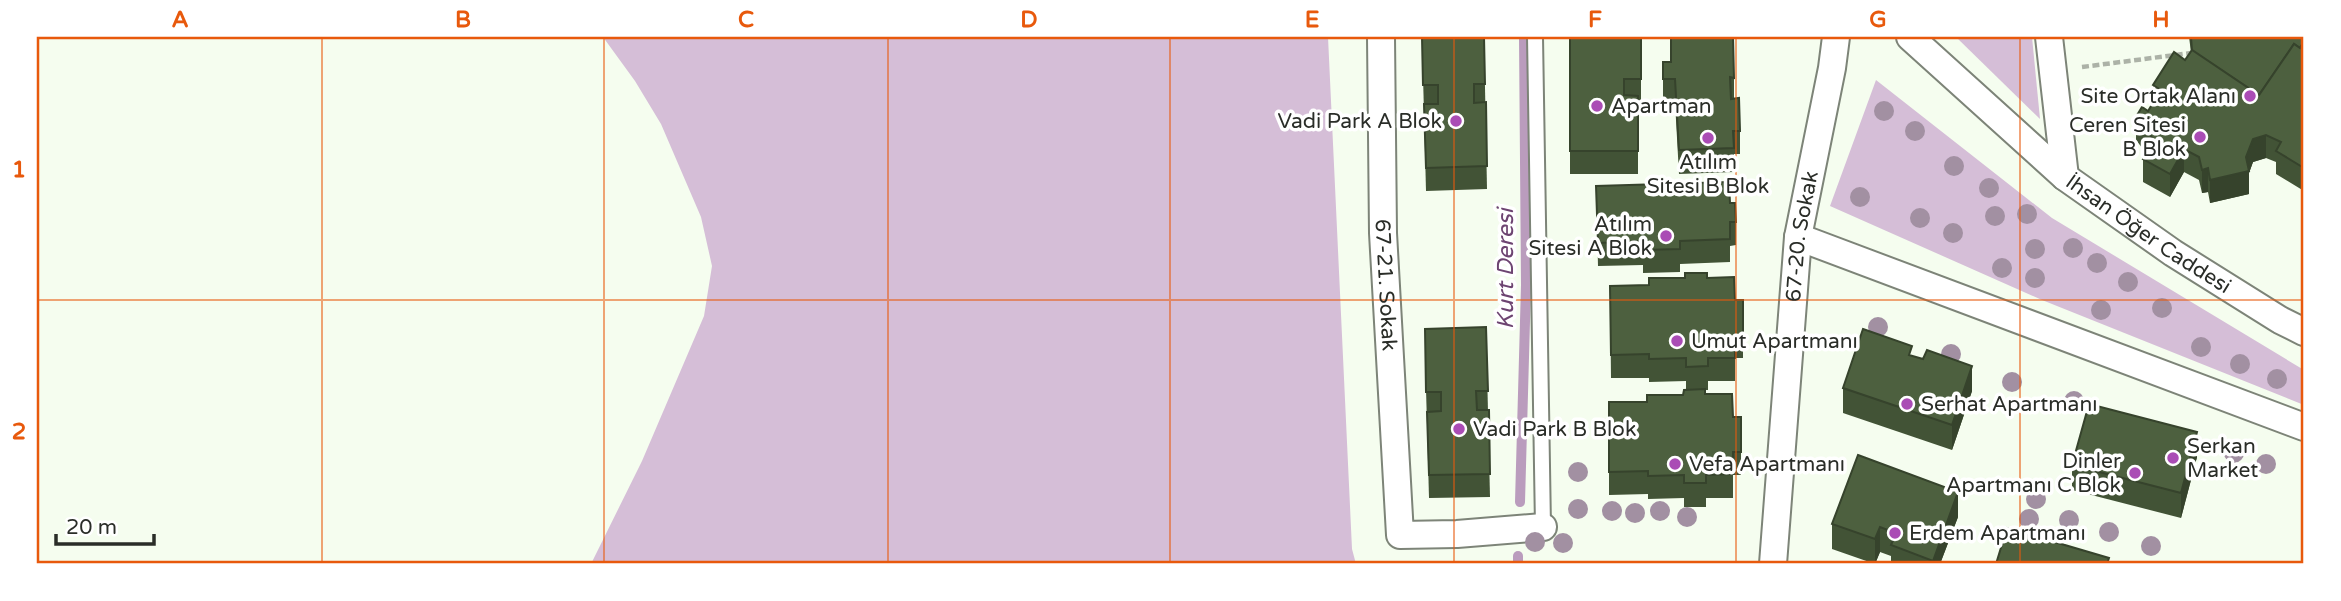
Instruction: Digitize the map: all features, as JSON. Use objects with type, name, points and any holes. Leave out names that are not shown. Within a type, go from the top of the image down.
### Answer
[{"type":"street","name":"67-21. Sokak","points":[[1381,37],[1383,233],[1400,535],[1457,534],[1543,527]]},
{"type":"street","name":"67-20. Sokak","points":[[1773,564],[1798,237],[1836,37]]},
{"type":"street","name":"İhsan Öğer Caddesi","points":[[1910,37],[2065,177],[2173,253],[2280,320],[2304,332]]},
{"type":"street","points":[[2049,37],[2065,177]]},
{"type":"street","points":[[1798,237],[2304,427]]},
{"type":"lane","points":[[1535,37],[1543,527]]},
{"type":"path","points":[[2053,71],[2191,53]]},
{"type":"shaded area","points":[[603,37],[1328,37],[1352,549],[1356,564],[591,564],[642,461],[704,316],[712,266],[701,217],[661,124],[635,81]]},
{"type":"shaded area","points":[[1956,37],[2032,37],[2040,119]]},
{"type":"shaded area","points":[[1876,80],[2052,218],[2304,370],[2304,405],[2042,300],[1830,206]]},
{"type":"building","name":"Vadi Park A Blok","points":[[1422,37],[1484,37],[1485,84],[1474,84],[1474,103],[1486,102],[1487,166],[1426,168],[1424,104],[1438,104],[1438,85],[1423,85]]},
{"type":"building","name":"Apartman","points":[[1570,37],[1641,37],[1641,79],[1624,79],[1624,95],[1638,96],[1638,151],[1570,151]]},
{"type":"building","points":[[1671,37],[1733,37],[1734,78],[1730,77],[1731,99],[1739,98],[1740,131],[1733,131],[1734,148],[1679,150],[1675,79],[1663,79],[1663,62],[1671,62]]},
{"type":"building","points":[[2191,37],[2304,37],[2304,41],[2300,48],[2294,44],[2259,95],[2192,51]]},
{"type":"building","points":[[2304,41],[2304,168],[2276,151],[2281,142],[2266,135],[2253,139],[2246,157],[2249,171],[2210,180],[2208,168],[2202,170],[2199,157],[2184,149],[2170,174],[2143,159],[2154,140],[2136,117],[2142,107],[2148,111],[2161,90],[2153,85],[2174,52],[2185,60],[2192,50],[2259,95],[2294,44],[2300,48]]},
{"type":"building","points":[[1729,182],[1730,203],[1735,203],[1736,222],[1730,222],[1730,239],[1680,241],[1680,249],[1643,250],[1643,241],[1598,243],[1596,186]]},
{"type":"building","name":"Umut Apartmanı","points":[[1685,273],[1707,273],[1707,278],[1734,277],[1735,300],[1743,300],[1743,335],[1735,335],[1735,358],[1708,358],[1708,366],[1686,367],[1686,358],[1649,359],[1649,354],[1611,355],[1610,286],[1649,285],[1649,278],[1685,278]]},
{"type":"building","name":"Vadi Park B Blok","points":[[1486,327],[1488,391],[1476,391],[1477,410],[1489,410],[1490,474],[1429,475],[1427,412],[1441,411],[1441,392],[1426,392],[1425,329]]},
{"type":"building","points":[[1863,329],[1912,346],[1909,355],[1923,359],[1927,350],[1972,366],[1952,425],[1843,388]]},
{"type":"building","name":"Vefa Apartmanı","points":[[1705,389],[1705,394],[1732,394],[1733,417],[1741,417],[1741,452],[1733,452],[1733,474],[1706,475],[1706,483],[1684,483],[1684,475],[1648,476],[1648,471],[1609,472],[1609,402],[1647,402],[1647,395],[1683,395],[1684,390]]},
{"type":"building","points":[[2089,404],[2197,432],[2181,493],[2072,465]]},
{"type":"building","name":"Erdem Apartmanı","points":[[1858,455],[1958,492],[1933,561],[1891,545],[1896,533],[1880,527],[1875,539],[1832,524]]},
{"type":"building","points":[[2007,528],[2109,558],[2107,564],[1996,564]]},
{"type":"waterway","name":"Kurt Deresi","points":[[1520,502],[1526,285],[1524,37]]},
{"type":"waterway","name":"Kurt Deresi","points":[[1518,556],[1518,564]]},
{"type":"place","name":"Site Ortak Alanı","points":[[2250,96]]},
{"type":"place","name":"Apartman","points":[[1597,106]]},
{"type":"place","name":"Vadi Park A Blok","points":[[1456,121]]},
{"type":"place","name":"Ceren Sitesi B Blok","points":[[2200,137]]},
{"type":"place","name":"Atılım Sitesi B Blok","points":[[1708,138]]},
{"type":"place","name":"Atılım Sitesi A Blok","points":[[1666,236]]},
{"type":"place","name":"Umut Apartmanı","points":[[1677,341]]},
{"type":"place","name":"Serhat Apartmanı","points":[[1907,404]]},
{"type":"place","name":"Vadi Park B Blok","points":[[1459,429]]},
{"type":"place","name":"Serkan Market","points":[[2173,458]]},
{"type":"place","name":"Vefa Apartmanı","points":[[1675,464]]},
{"type":"place","name":"Dinler Apartmanı C Blok","points":[[2135,473]]},
{"type":"place","name":"Erdem Apartmanı","points":[[1895,533]]}]
